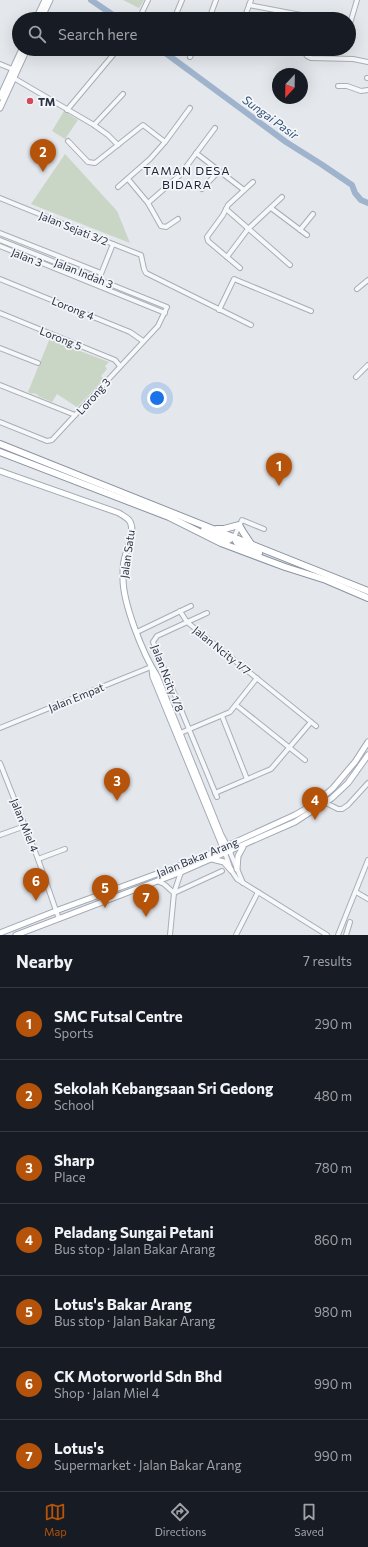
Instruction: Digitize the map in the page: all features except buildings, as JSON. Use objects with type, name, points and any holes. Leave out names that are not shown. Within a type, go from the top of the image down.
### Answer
[{"type":"highway","points":[[0,444],[368,591]]},
{"type":"highway","points":[[0,452],[225,539],[234,537]]},
{"type":"highway","points":[[169,517],[222,543],[285,567],[326,580],[368,598]]},
{"type":"highway","points":[[214,530],[239,525],[242,532],[251,544]]},
{"type":"highway","points":[[234,537],[237,543],[268,557],[285,567]]},
{"type":"main road","points":[[39,12],[45,0]]},
{"type":"main road","points":[[44,12],[50,0]]},
{"type":"main road","points":[[0,106],[12,76],[12,70],[19,56]]},
{"type":"main road","points":[[0,97],[23,56]]},
{"type":"main road","name":"Jalan Satu","points":[[0,471],[119,513],[128,520],[132,529],[124,560],[122,580],[126,599],[137,632],[151,667],[157,676],[178,733],[226,850]]},
{"type":"main road","name":"Jalan Bakar Arang","points":[[16,935],[212,859],[235,842],[295,815],[316,803],[345,775],[356,762],[368,742]]},
{"type":"main road","name":"Jalan Bakar Arang","points":[[0,933],[213,852],[243,846],[295,822],[326,802],[348,783],[368,755]]},
{"type":"main road","points":[[213,852],[220,837],[235,842]]},
{"type":"main road","points":[[212,859],[224,862],[234,870],[243,846]]},
{"type":"street","points":[[142,12],[148,0]]},
{"type":"street","points":[[177,12],[182,0]]},
{"type":"street","points":[[212,12],[216,0]]},
{"type":"street","points":[[246,12],[251,0]]},
{"type":"street","points":[[353,12],[357,0]]},
{"type":"street","points":[[249,5],[286,12]]},
{"type":"street","points":[[67,110],[112,56]]},
{"type":"street","points":[[307,56],[311,58],[353,59],[368,62]]},
{"type":"street","points":[[0,64],[12,70]]},
{"type":"street","points":[[12,76],[94,125],[108,135],[118,145]]},
{"type":"street","points":[[338,86],[347,86],[360,91],[368,90]]},
{"type":"street","points":[[94,125],[123,94]]},
{"type":"street","points":[[118,187],[155,154],[190,108]]},
{"type":"street","points":[[68,141],[88,162],[95,163],[143,125],[165,142]]},
{"type":"street","points":[[148,203],[180,175],[215,128]]},
{"type":"street","points":[[196,153],[244,190]]},
{"type":"street","points":[[202,189],[219,171]]},
{"type":"street","points":[[128,179],[148,203],[161,226],[166,227],[178,219]]},
{"type":"street","points":[[240,268],[208,241],[207,238],[228,205],[253,182]]},
{"type":"street","points":[[227,258],[248,229],[282,197]]},
{"type":"street","name":"Jalan Sejati 3/2","points":[[0,198],[113,244],[99,279]]},
{"type":"street","points":[[271,208],[307,235]]},
{"type":"street","points":[[226,210],[290,265]]},
{"type":"street","points":[[300,230],[313,214]]},
{"type":"street","points":[[0,233],[101,273]]},
{"type":"street","name":"Jalan Indah 3","points":[[0,240],[167,307]]},
{"type":"street","points":[[113,244],[142,255],[144,269],[146,272],[251,325]]},
{"type":"street","name":"Jalan 3","points":[[0,246],[165,313]]},
{"type":"street","name":"Lorong 4","points":[[0,279],[130,332],[138,336],[143,341]]},
{"type":"street","points":[[219,310],[234,279],[311,311]]},
{"type":"street","points":[[357,289],[367,282]]},
{"type":"street","name":"Lorong 3","points":[[0,422],[50,442],[158,326],[167,307]]},
{"type":"street","name":"Lorong 5","points":[[0,313],[115,360],[120,366]]},
{"type":"street","points":[[0,348],[38,363]]},
{"type":"street","points":[[356,377],[368,365]]},
{"type":"street","points":[[0,385],[75,415]]},
{"type":"street","points":[[234,537],[242,520],[264,529]]},
{"type":"street","points":[[137,632],[191,606]]},
{"type":"street","name":"Jalan Ncity 1/7","points":[[180,611],[187,622],[316,726]]},
{"type":"street","points":[[187,622],[207,612]]},
{"type":"street","name":"Jalan Ncity 1/8","points":[[187,622],[157,636],[153,642],[188,729]]},
{"type":"street","name":"Jalan Empat","points":[[0,728],[151,667]]},
{"type":"street","points":[[178,733],[230,712],[257,678]]},
{"type":"street","points":[[236,705],[305,760]]},
{"type":"street","points":[[222,716],[247,779]]},
{"type":"street","points":[[188,729],[216,795],[247,779],[271,769],[311,722]]},
{"type":"street","name":"Jalan Miel 4","points":[[0,763],[38,859],[59,919]]},
{"type":"street","points":[[326,802],[338,809],[345,808],[368,783]]},
{"type":"street","points":[[0,835],[25,826]]},
{"type":"street","points":[[38,859],[65,849]]},
{"type":"street","points":[[226,850],[237,879],[327,935]]},
{"type":"street","points":[[338,935],[368,860]]},
{"type":"street","points":[[174,893],[222,871]]},
{"type":"street","points":[[170,935],[174,893],[181,872]]},
{"type":"street","points":[[156,881],[164,884],[174,893]]},
{"type":"street","points":[[236,935],[258,892]]},
{"type":"street","points":[[356,892],[368,899]]},
{"type":"street","points":[[346,935],[350,922]]},
{"type":"green space","points":[[123,0],[144,0],[139,8]]},
{"type":"green space","points":[[64,111],[78,120],[65,139],[52,131]]},
{"type":"green space","points":[[65,154],[117,211],[130,243],[31,204]]},
{"type":"green space","points":[[50,338],[67,346],[66,348],[70,350],[72,348],[109,362],[105,366],[107,369],[101,376],[104,379],[77,407],[57,394],[52,402],[28,392]]},
{"type":"waterway","name":"Sungai Pasir","points":[[91,0],[109,12]]},
{"type":"waterway","name":"Sungai Pasir","points":[[169,56],[286,142],[352,185],[355,193],[361,200],[368,203]]},
{"type":"place","name":"TM","points":[[30,101]]},
{"type":"place","name":"Sekolah Kebangsaan Sri Gedong","points":[[43,172]]},
{"type":"place","name":"SMC Futsal Centre","points":[[279,486]]},
{"type":"place","name":"Sharp","points":[[117,801]]},
{"type":"place","name":"Peladang Sungai Petani","points":[[315,820]]},
{"type":"place","name":"CK Motorworld Sdn Bhd","points":[[36,901]]},
{"type":"place","name":"Lotus's Bakar Arang","points":[[105,908]]},
{"type":"place","name":"Lotus's","points":[[146,917]]},
{"type":"district","name":"TAMAN DESA BIDARA","points":[[187,177]]}]
